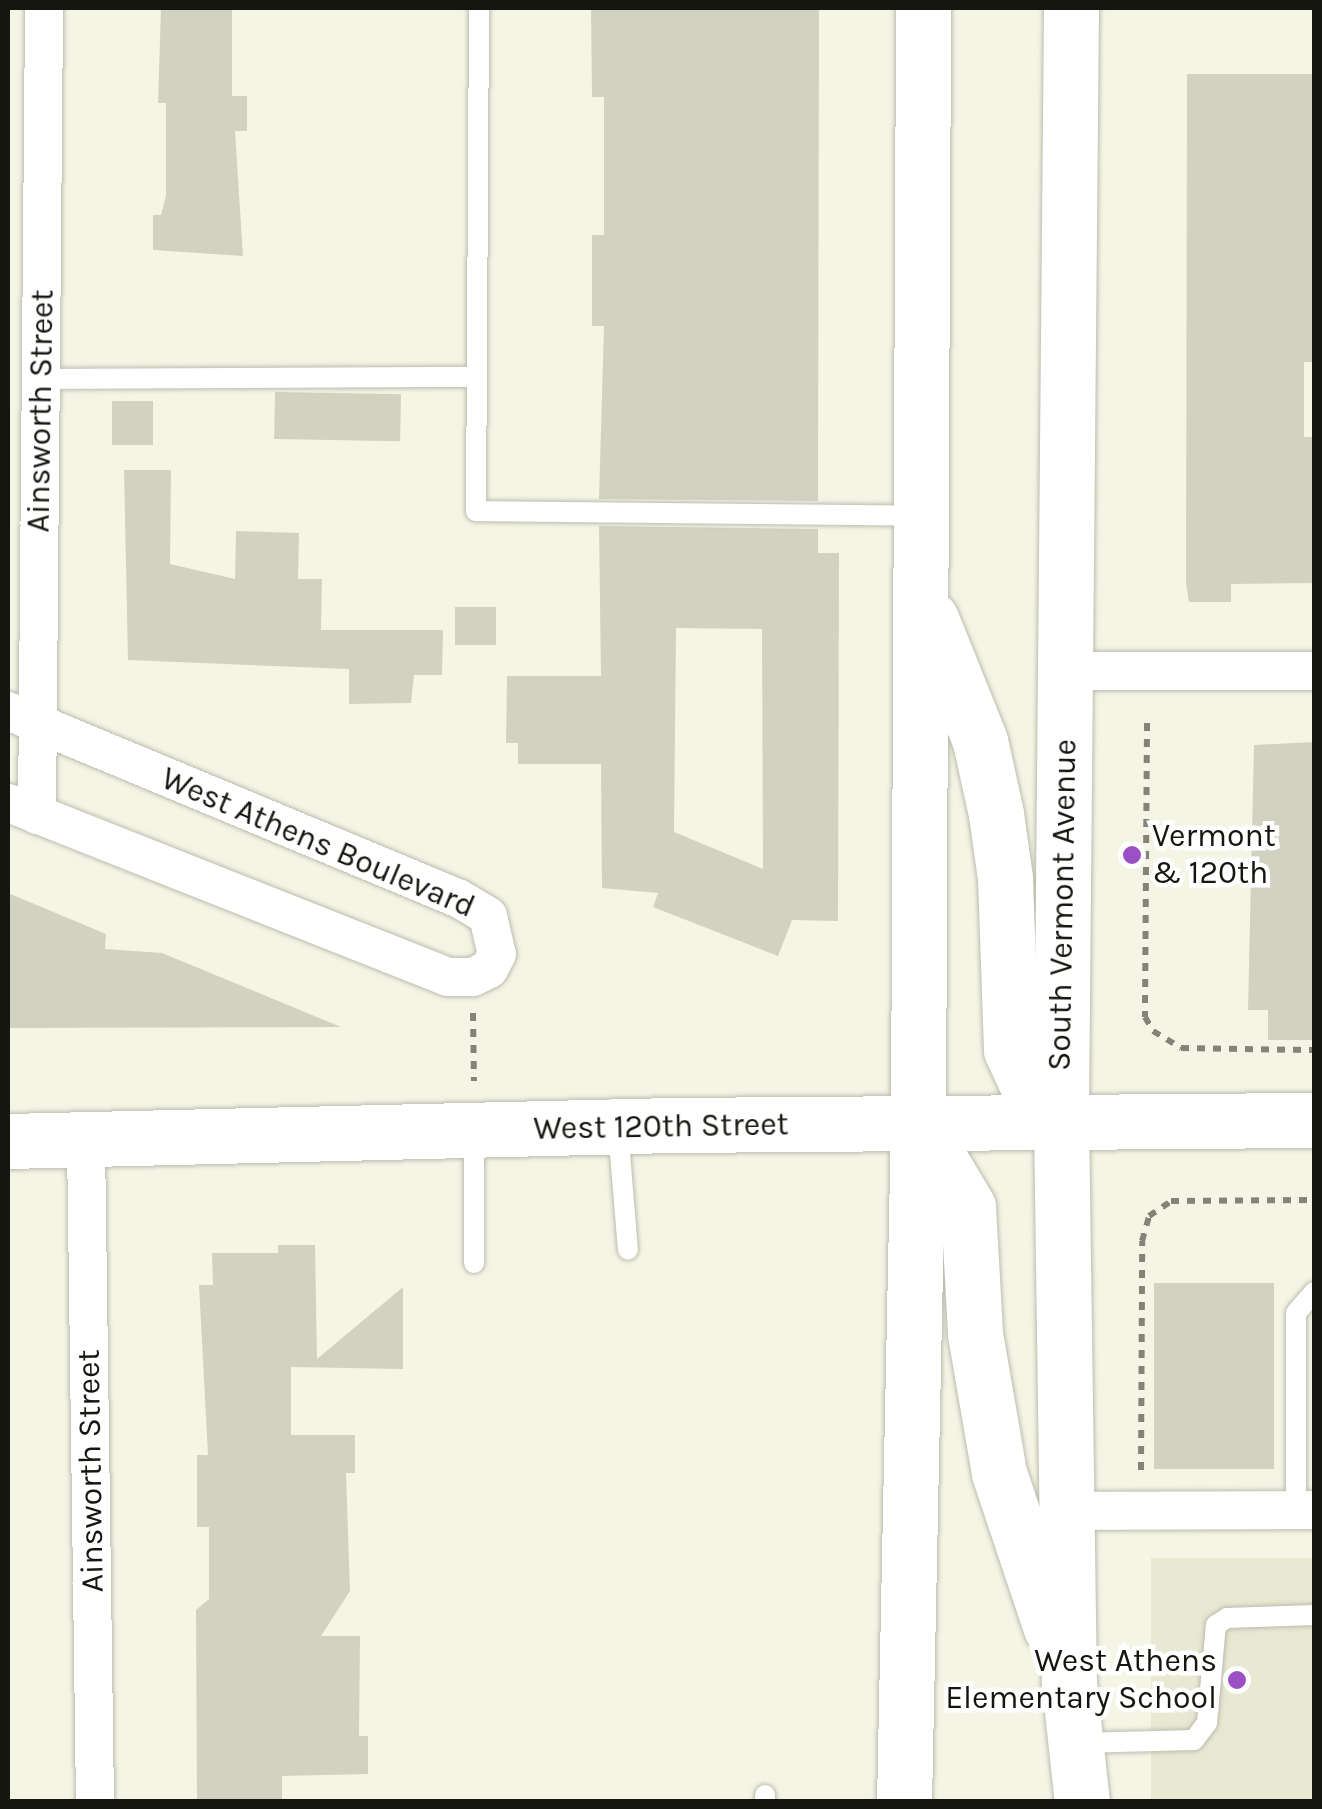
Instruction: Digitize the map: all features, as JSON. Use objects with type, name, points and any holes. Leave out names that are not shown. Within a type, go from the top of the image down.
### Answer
[{"type":"main road","points":[[904,1802],[918,1123],[921,595],[917,516],[923,8]]},
{"type":"main road","name":"South Vermont Avenue","points":[[1071,8],[1061,1120],[1069,1682],[1082,1802]]},
{"type":"main road","points":[[921,595],[980,741],[996,814],[1006,878],[1012,1050],[1036,1104],[1061,1120]]},
{"type":"main road","name":"West 120th Street","points":[[8,1141],[618,1127],[1314,1120]]},
{"type":"main road","points":[[918,1123],[968,1206],[975,1334],[999,1472],[1069,1682]]},
{"type":"street","name":"Ainsworth Street","points":[[22,809],[23,717],[41,379],[44,8]]},
{"type":"street","points":[[1064,671],[1314,671]]},
{"type":"street","name":"West Athens Boulevard","points":[[23,717],[458,898],[488,916],[498,936],[488,969],[473,977]]},
{"type":"street","points":[[22,809],[420,967],[473,977]]},
{"type":"street","name":"Ainsworth Street","points":[[86,1141],[95,1802]]},
{"type":"street","points":[[1065,1511],[1306,1510]]},
{"type":"lane","points":[[479,8],[476,511],[917,516]]},
{"type":"lane","points":[[41,379],[476,376]]},
{"type":"lane","points":[[618,1127],[628,1250]]},
{"type":"lane","points":[[474,1133],[474,1262]]},
{"type":"lane","points":[[1306,1510],[1296,1314],[1314,1292]]},
{"type":"lane","points":[[1076,1743],[1194,1740],[1207,1724],[1216,1624],[1226,1618],[1314,1616]]},
{"type":"path","points":[[1147,724],[1145,1017],[1153,1031],[1180,1048],[1314,1050]]},
{"type":"path","points":[[473,977],[474,1133]]},
{"type":"path","points":[[1141,1470],[1142,1241],[1150,1216],[1171,1201],[1314,1200]]},
{"type":"shaded area","name":"West Athens Elementary School","points":[[1151,1558],[1314,1558],[1314,1802],[1151,1802]]},
{"type":"building","points":[[161,8],[232,8],[232,96],[247,96],[247,131],[235,131],[243,256],[153,250],[153,215],[161,215],[166,196],[166,103],[158,103]]},
{"type":"building","points":[[591,8],[819,8],[818,501],[599,499],[604,326],[592,326],[592,235],[604,235],[604,97],[592,97]]},
{"type":"building","points":[[1187,74],[1314,74],[1314,362],[1304,362],[1304,437],[1314,437],[1314,583],[1231,584],[1231,602],[1189,602],[1186,583]]},
{"type":"building","points":[[275,392],[401,394],[400,441],[274,439]]},
{"type":"building","points":[[112,401],[153,401],[153,445],[112,445]]},
{"type":"building","points":[[124,470],[171,470],[170,564],[235,579],[236,531],[299,533],[298,579],[322,579],[321,630],[443,630],[442,675],[414,675],[411,703],[349,704],[349,669],[128,660]]},
{"type":"building","points":[[599,526],[818,529],[818,553],[839,553],[838,921],[792,920],[778,956],[653,907],[658,893],[602,888],[601,764],[518,764],[518,743],[506,743],[507,676],[601,676]],"holes":[[[676,628],[762,629],[763,869],[674,832]]]},
{"type":"building","points":[[455,607],[496,607],[496,645],[455,645]]},
{"type":"building","points":[[1314,742],[1314,1040],[1268,1040],[1268,1010],[1248,1010],[1254,745]]},
{"type":"building","points":[[8,893],[106,934],[105,949],[162,953],[341,1027],[8,1028]]},
{"type":"building","points":[[278,1245],[315,1245],[317,1359],[403,1287],[403,1369],[291,1367],[291,1435],[355,1435],[355,1473],[346,1473],[350,1591],[321,1636],[360,1636],[359,1736],[368,1736],[368,1774],[282,1776],[282,1802],[197,1802],[196,1610],[209,1599],[209,1527],[197,1527],[197,1455],[208,1455],[199,1285],[213,1285],[212,1253],[278,1253]]},
{"type":"building","points":[[1154,1283],[1274,1283],[1274,1469],[1154,1469]]},
{"type":"place","name":"Vermont & 120th","points":[[1132,855]]},
{"type":"place","name":"West Athens Elementary School","points":[[1237,1680]]}]
